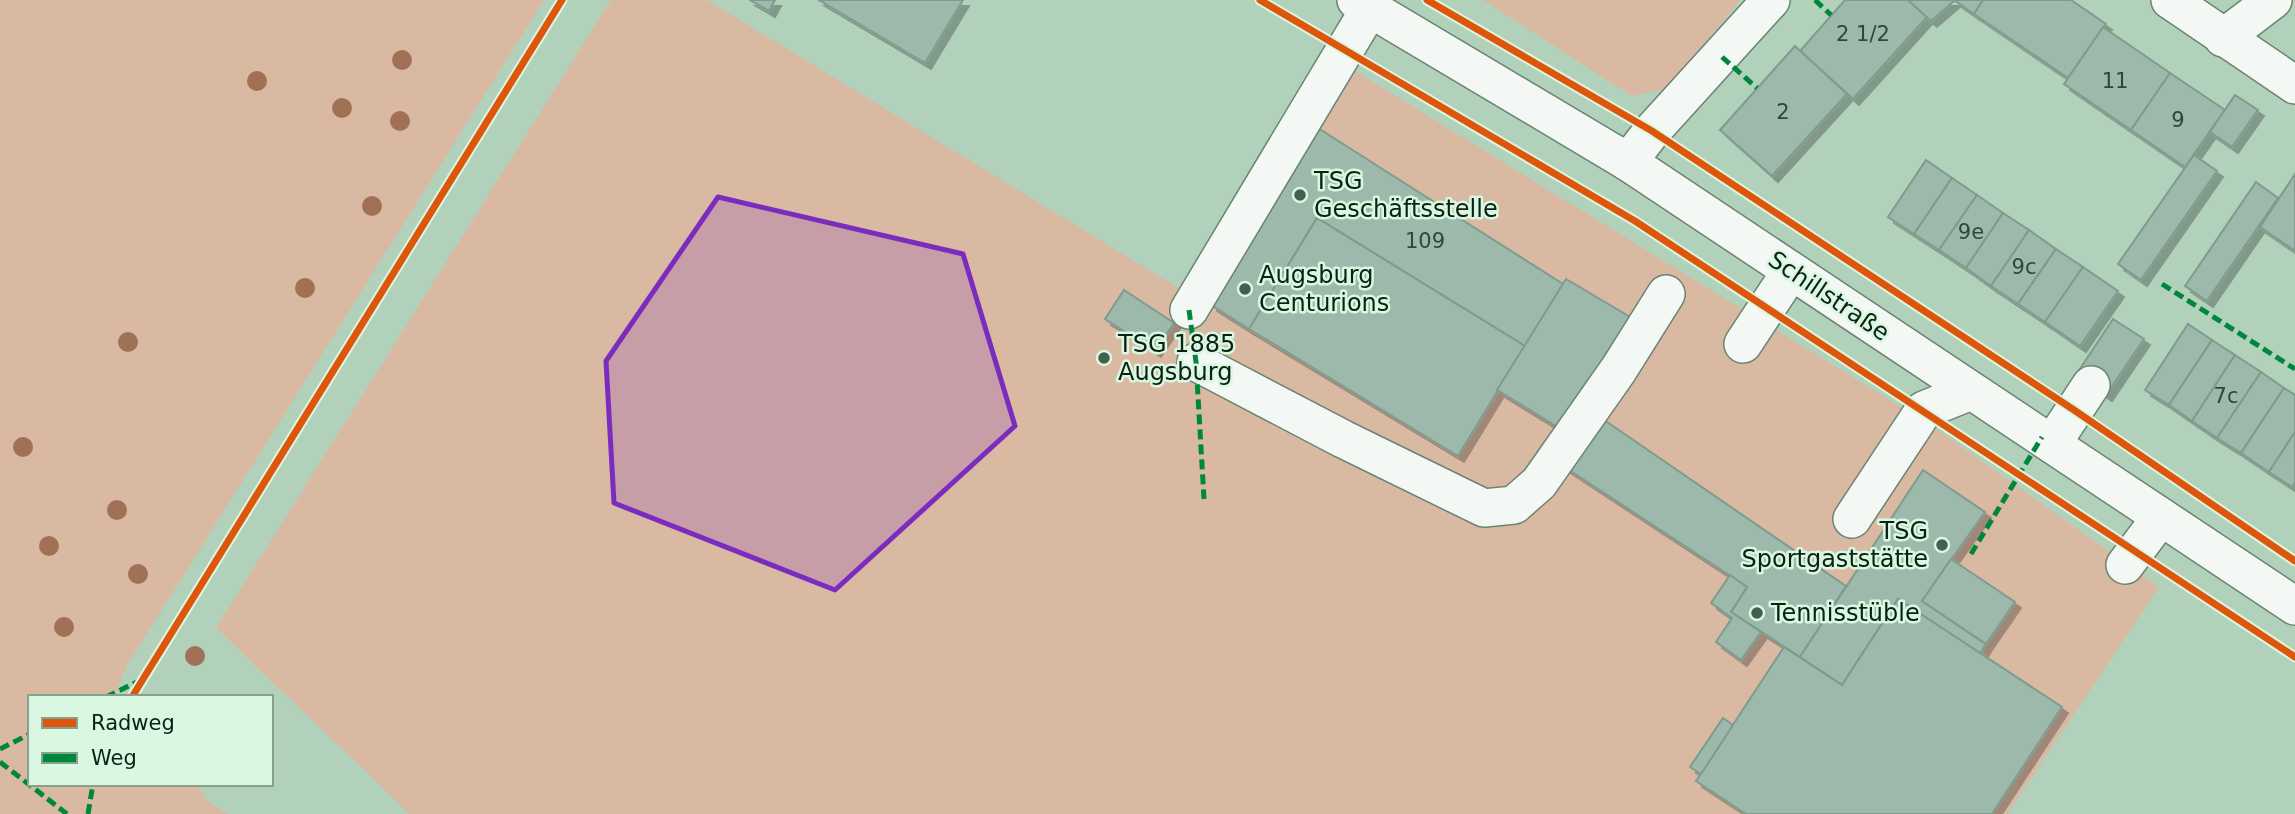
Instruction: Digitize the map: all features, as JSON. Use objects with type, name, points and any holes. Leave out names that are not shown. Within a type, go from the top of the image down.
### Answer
[{"type":"street","points":[[1628,162],[1652,131],[1772,0]]},
{"type":"street","points":[[2171,0],[2295,85]]},
{"type":"street","points":[[2223,38],[2273,0]]},
{"type":"street","points":[[1189,310],[1331,92],[1363,4]]},
{"type":"street","name":"Schillstraße","points":[[1363,4],[1628,162],[2295,606]]},
{"type":"street","points":[[1743,344],[1791,271]]},
{"type":"street","points":[[1196,362],[1343,439],[1484,508],[1514,505],[1539,483],[1619,369],[1666,294]]},
{"type":"street","points":[[2052,444],[2091,385]]},
{"type":"street","points":[[1852,519],[1924,410],[1971,391]]},
{"type":"street","points":[[2125,565],[2161,517]]},
{"type":"highlighted area","points":[[718,197],[963,254],[1015,426],[835,590],[614,503],[606,361]]},
{"type":"shaded area","points":[[0,0],[544,0],[126,667],[116,695],[28,695],[28,786],[199,786],[206,800],[228,814],[0,814]]},
{"type":"shaded area","name":"TSG 1885 Augsburg","points":[[611,0],[707,0],[1180,289],[1324,52],[1932,426],[2159,587],[2007,814],[410,814],[216,628]]},
{"type":"shaded area","points":[[1483,0],[1740,0],[1668,88],[1632,96]]},
{"type":"building","points":[[750,0],[775,0],[769,11]]},
{"type":"building","points":[[819,0],[963,0],[925,63]]},
{"type":"building","points":[[1845,0],[1908,0],[1927,17],[1853,99],[1800,51]]},
{"type":"building","points":[[1908,0],[1954,0],[1954,1],[1931,21]]},
{"type":"building","points":[[1954,0],[1983,0],[1974,14]]},
{"type":"building","points":[[1983,0],[2071,0],[2106,24],[2068,78],[1974,14]]},
{"type":"building","points":[[2103,27],[2170,73],[2131,130],[2064,84]]},
{"type":"building","points":[[1795,46],[1847,94],[1772,176],[1720,130]]},
{"type":"building","points":[[2170,73],[2225,110],[2185,167],[2131,130]]},
{"type":"building","points":[[2235,95],[2258,110],[2232,147],[2210,132]]},
{"type":"building","points":[[1318,128],[1563,284],[1525,346],[1317,218],[1249,329],[1211,305]]},
{"type":"building","points":[[2194,155],[2217,171],[2141,280],[2118,264]]},
{"type":"building","points":[[1926,160],[1952,178],[1914,234],[1888,217]]},
{"type":"building","points":[[2295,174],[2295,251],[2260,227]]},
{"type":"building","points":[[1952,178],[1977,195],[1939,250],[1914,234]]},
{"type":"building","points":[[2256,182],[2278,198],[2207,301],[2185,286]]},
{"type":"building","points":[[1977,195],[2003,213],[1966,268],[1939,250]]},
{"type":"building","points":[[2003,213],[2029,230],[1991,286],[1966,268]]},
{"type":"building","points":[[1317,218],[1525,346],[1458,456],[1249,329]]},
{"type":"building","points":[[2029,230],[2056,249],[2018,304],[1991,286]]},
{"type":"building","points":[[2056,249],[2083,267],[2045,322],[2018,304]]},
{"type":"building","points":[[2083,267],[2118,291],[2080,346],[2045,322]]},
{"type":"building","points":[[1566,279],[1632,318],[1564,431],[1497,390]]},
{"type":"building","points":[[1124,290],[1174,323],[1155,351],[1105,319]]},
{"type":"building","points":[[2113,319],[2144,339],[2106,395],[2076,375]]},
{"type":"building","points":[[2188,324],[2212,340],[2169,405],[2145,390]]},
{"type":"building","points":[[2212,340],[2235,355],[2192,421],[2169,405]]},
{"type":"building","points":[[2235,355],[2261,372],[2217,438],[2192,421]]},
{"type":"building","points":[[2261,372],[2284,388],[2241,453],[2217,438]]},
{"type":"building","points":[[2284,388],[2295,395],[2295,432],[2269,472],[2241,453]]},
{"type":"building","points":[[1594,413],[1846,586],[1800,657],[1731,612],[1747,587],[1560,464]]},
{"type":"building","points":[[2295,432],[2295,483],[2292,487],[2269,472]]},
{"type":"building","points":[[1923,470],[1985,512],[1922,601],[1986,644],[1980,654],[1898,599],[1842,685],[1800,657]]},
{"type":"building","points":[[1951,559],[2015,602],[1986,644],[1922,601]]},
{"type":"building","points":[[1730,575],[1747,587],[1731,612],[1761,632],[1741,660],[1716,642],[1732,618],[1711,603]]},
{"type":"building","points":[[1898,599],[2062,707],[1992,814],[1746,814],[1696,781],[1784,647],[1842,685]]},
{"type":"building","points":[[1723,718],[1733,725],[1701,774],[1690,767]]},
{"type":"marked path","points":[[1815,0],[1831,15]]},
{"type":"marked path","points":[[1722,57],[1757,88]]},
{"type":"marked path","points":[[2162,284],[2295,369]]},
{"type":"marked path","points":[[1189,310],[1196,362],[1204,499]]},
{"type":"marked path","points":[[1971,554],[2042,437]]},
{"type":"marked path","points":[[110,695],[141,680]]},
{"type":"marked path","points":[[0,749],[28,735]]},
{"type":"marked path","points":[[0,762],[28,784]]},
{"type":"marked path","points":[[31,786],[67,814]]},
{"type":"marked path","points":[[88,814],[93,786]]},
{"type":"cycle path","points":[[133,695],[562,0]]},
{"type":"cycle path","points":[[1260,0],[1635,221],[2295,657]]},
{"type":"cycle path","points":[[1427,0],[1652,131],[2074,410],[2295,561]]},
{"type":"place","name":"TSG Geschäftsstelle","points":[[1300,195]]},
{"type":"place","name":"Augsburg Centurions","points":[[1245,289]]},
{"type":"place","name":"TSG 1885 Augsburg","points":[[1104,358]]},
{"type":"place","name":"TSG Sportgaststätte","points":[[1942,545]]},
{"type":"place","name":"Tennisstüble","points":[[1757,613]]}]
